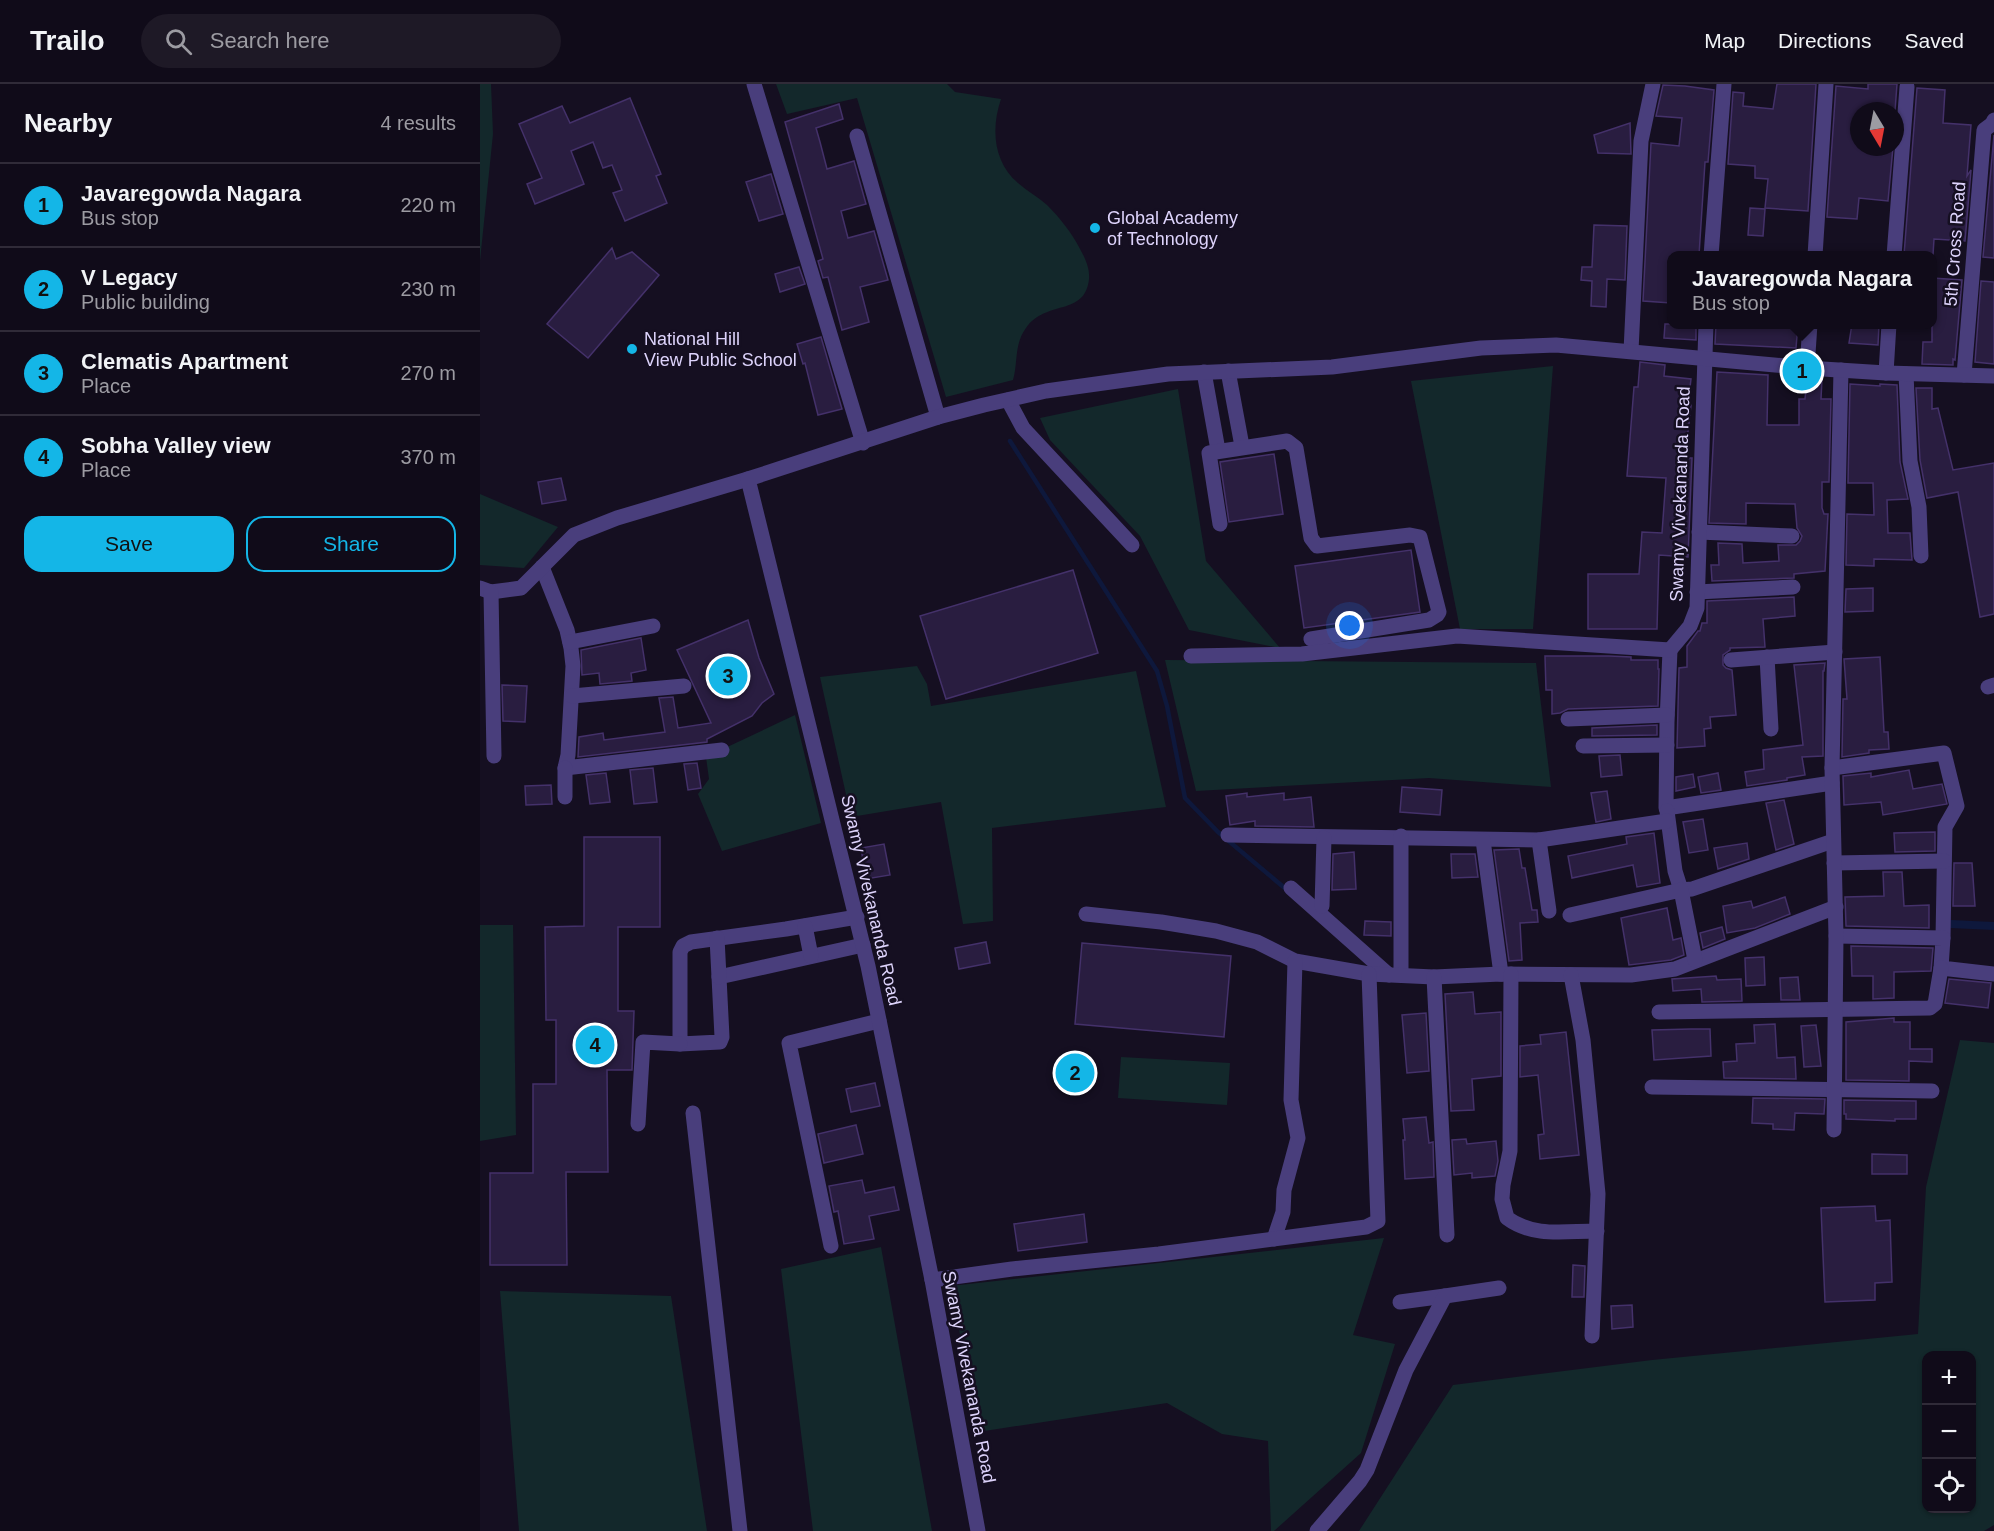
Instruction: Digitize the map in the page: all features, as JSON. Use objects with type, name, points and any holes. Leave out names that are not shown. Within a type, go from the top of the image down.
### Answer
[{"type":"street","points":[[754,84],[863,443]]},
{"type":"street","points":[[1631,351],[1641,141],[1653,84]]},
{"type":"street","points":[[1711,251],[1724,84]]},
{"type":"street","points":[[1815,251],[1826,84]]},
{"type":"street","points":[[1894,251],[1907,87]]},
{"type":"street","name":"5th Cross Road","points":[[1964,375],[1984,130],[1994,120]]},
{"type":"street","points":[[857,136],[938,417]]},
{"type":"street","name":"Swamy Vivekananda Road","points":[[1670,650],[1690,626],[1697,608],[1706,329]]},
{"type":"street","points":[[1807,368],[1810,329]]},
{"type":"street","points":[[1886,373],[1889,329]]},
{"type":"street","points":[[494,756],[486,590],[521,588],[574,535],[617,518],[863,443],[938,417],[1008,399],[1046,391],[1168,374],[1332,367],[1481,348],[1556,345],[1807,368],[1994,376]]},
{"type":"street","points":[[1834,1130],[1836,907],[1832,776],[1840,370]]},
{"type":"street","points":[[1228,371],[1242,446]]},
{"type":"street","points":[[1204,372],[1218,450]]},
{"type":"street","points":[[1906,374],[1910,461],[1919,507],[1921,556]]},
{"type":"street","points":[[1008,399],[1023,428],[1132,545]]},
{"type":"street","points":[[1220,524],[1209,453],[1242,446],[1287,441],[1296,448],[1311,538],[1317,546],[1410,535],[1420,537],[1437,615],[1429,620],[1311,639]]},
{"type":"street","name":"Swamy Vivekananda Road","points":[[748,479],[857,917],[932,1280],[978,1531]]},
{"type":"street","points":[[1699,532],[1792,536]]},
{"type":"street","points":[[542,567],[570,642],[573,666],[565,797]]},
{"type":"street","points":[[1697,592],[1793,587]]},
{"type":"street","points":[[570,642],[654,626]]},
{"type":"street","points":[[1191,656],[1302,654],[1457,636],[1670,650],[1667,715],[1667,815],[1675,871],[1695,960]]},
{"type":"street","points":[[1731,660],[1835,652]]},
{"type":"street","points":[[1767,657],[1771,729]]},
{"type":"street","points":[[572,696],[684,686]]},
{"type":"street","points":[[1568,719],[1667,715]]},
{"type":"street","points":[[1583,746],[1667,745]]},
{"type":"street","points":[[565,768],[722,750]]},
{"type":"street","points":[[1228,835],[1539,840],[1667,815],[1832,776],[1944,753],[1957,806],[1945,827],[1941,968],[1935,1004],[1930,1008],[1835,1011],[1659,1012]]},
{"type":"street","points":[[1395,975],[1401,836]]},
{"type":"street","points":[[1322,906],[1324,838]]},
{"type":"street","points":[[1483,840],[1506,974],[1510,1151],[1502,1199],[1507,1218],[1517,1226],[1530,1231],[1597,1231]]},
{"type":"street","points":[[1539,840],[1550,911]]},
{"type":"street","points":[[1570,915],[1692,889],[1833,841]]},
{"type":"street","points":[[1834,863],[1944,861]]},
{"type":"street","points":[[1291,888],[1395,975]]},
{"type":"street","points":[[1086,914],[1216,931],[1257,942],[1295,961],[1369,974],[1434,977],[1506,974],[1632,975],[1675,969],[1836,907]]},
{"type":"street","points":[[680,1044],[680,952],[683,946],[692,942],[857,917]]},
{"type":"street","points":[[805,926],[811,956]]},
{"type":"street","points":[[1836,936],[1942,938]]},
{"type":"street","points":[[638,1124],[643,1042],[680,1044],[720,1042],[722,1037],[717,938]]},
{"type":"street","points":[[719,977],[863,945]]},
{"type":"street","points":[[1274,1239],[1298,1138],[1291,1100],[1295,961]]},
{"type":"street","points":[[1941,968],[1994,974]]},
{"type":"street","points":[[932,1280],[1366,1227],[1378,1221],[1369,974]]},
{"type":"street","points":[[1571,975],[1582,1040],[1598,1194],[1592,1336]]},
{"type":"street","points":[[1434,977],[1447,1235]]},
{"type":"street","points":[[831,1246],[789,1043],[879,1021]]},
{"type":"street","points":[[1652,1087],[1932,1090]]},
{"type":"street","points":[[693,1113],[740,1531]]},
{"type":"street","points":[[1400,1302],[1498,1288]]},
{"type":"street","points":[[1317,1531],[1367,1470],[1406,1370],[1445,1296]]},
{"type":"green space","points":[[480,84],[491,84],[493,134],[480,261]]},
{"type":"green space","points":[[776,84],[947,84],[955,92],[1001,99],[995,133],[1003,165],[1018,183],[1057,215],[1084,256],[1089,275],[1086,291],[1080,299],[1073,304],[1044,313],[1026,328],[1018,347],[1013,380],[946,397],[857,98],[787,114]]},
{"type":"green space","points":[[1553,366],[1533,629],[1460,629],[1411,381]]},
{"type":"green space","points":[[1178,389],[1206,561],[1280,648],[1189,630],[1140,536],[1050,440],[1040,418]]},
{"type":"green space","points":[[480,494],[558,527],[524,568],[480,565]]},
{"type":"green space","points":[[1165,660],[1536,663],[1551,787],[1429,778],[1196,791]]},
{"type":"green space","points":[[917,666],[927,684],[931,706],[1136,671],[1166,807],[992,828],[993,921],[963,924],[941,802],[851,817],[820,677]]},
{"type":"green space","points":[[795,715],[821,823],[722,851],[698,794],[709,779],[706,757]]},
{"type":"green space","points":[[480,925],[513,925],[516,1135],[480,1141]]},
{"type":"green space","points":[[1960,1040],[1994,1043],[1994,1525],[1984,1531],[1359,1531],[1453,1385],[1652,1360],[1918,1334],[1926,1187]]},
{"type":"green space","points":[[1121,1057],[1230,1063],[1227,1105],[1118,1098]]},
{"type":"green space","points":[[1384,1238],[1353,1335],[1395,1344],[1361,1453],[1274,1531],[1271,1531],[1268,1441],[1222,1434],[1167,1403],[978,1432],[951,1286]]},
{"type":"green space","points":[[881,1247],[932,1531],[813,1531],[781,1269]]},
{"type":"green space","points":[[500,1291],[671,1296],[707,1531],[519,1531]]},
{"type":"water","points":[[1951,920],[1994,922],[1994,930],[1950,928]]},
{"type":"building","points":[[1777,84],[1816,84],[1808,211],[1765,208],[1768,179],[1755,178],[1755,166],[1728,164],[1733,92],[1744,93],[1743,106],[1773,109]]},
{"type":"building","points":[[1868,84],[1897,84],[1896,102],[1850,102],[1850,156],[1892,156],[1888,201],[1859,198],[1857,219],[1827,217],[1836,86],[1868,89]]},
{"type":"building","points":[[1663,85],[1714,90],[1708,162],[1705,162],[1699,251],[1667,251],[1667,303],[1643,301],[1651,143],[1679,146],[1682,118],[1656,116]]},
{"type":"building","points":[[1917,88],[1945,90],[1943,123],[1971,125],[1967,176],[1971,170],[1965,241],[1934,239],[1933,251],[1904,251]]},
{"type":"building","points":[[630,98],[661,174],[656,176],[667,203],[625,221],[613,193],[622,190],[612,165],[603,168],[593,142],[571,151],[584,184],[535,204],[527,184],[542,178],[519,124],[562,106],[570,123]]},
{"type":"building","points":[[839,104],[843,119],[816,128],[827,169],[854,161],[866,204],[841,211],[848,238],[874,231],[888,280],[860,287],[869,322],[842,330],[828,277],[823,278],[818,261],[823,259],[785,122]]},
{"type":"building","points":[[1630,123],[1631,154],[1598,153],[1594,135]]},
{"type":"building","points":[[1994,135],[1994,258],[1983,257]]},
{"type":"building","points":[[771,174],[783,214],[759,221],[746,182]]},
{"type":"building","points":[[1750,208],[1765,209],[1763,236],[1748,235]]},
{"type":"building","points":[[1594,225],[1627,226],[1625,280],[1607,279],[1606,307],[1591,306],[1592,281],[1581,280],[1582,267],[1592,267]]},
{"type":"building","points":[[612,248],[616,259],[632,252],[659,275],[588,358],[547,324]]},
{"type":"building","points":[[799,267],[805,284],[780,292],[775,274]]},
{"type":"building","points":[[1937,278],[1962,280],[1953,365],[1922,364],[1923,342],[1932,342],[1932,329],[1937,329]]},
{"type":"building","points":[[1981,281],[1994,282],[1994,364],[1975,362]]},
{"type":"building","points":[[1665,324],[1667,324],[1667,329],[1696,329],[1696,340],[1664,338]]},
{"type":"building","points":[[1716,329],[1798,329],[1796,348],[1715,344]]},
{"type":"building","points":[[1851,329],[1879,329],[1878,345],[1849,343]]},
{"type":"building","points":[[821,337],[842,409],[818,415],[805,363],[803,364],[797,344]]},
{"type":"building","points":[[1640,362],[1665,365],[1664,376],[1691,379],[1688,404],[1691,405],[1685,458],[1692,458],[1688,557],[1659,555],[1657,629],[1588,629],[1588,574],[1639,574],[1642,532],[1662,533],[1666,478],[1627,476],[1634,387],[1638,387]]},
{"type":"building","points":[[1717,372],[1768,375],[1767,425],[1799,425],[1799,399],[1805,399],[1807,378],[1822,379],[1821,399],[1831,399],[1829,482],[1822,482],[1822,508],[1824,514],[1828,514],[1825,571],[1794,574],[1794,578],[1712,581],[1711,565],[1719,565],[1718,543],[1742,544],[1743,563],[1779,561],[1778,545],[1796,545],[1802,536],[1797,528],[1795,504],[1746,503],[1746,524],[1709,523]]},
{"type":"building","points":[[1850,384],[1897,385],[1900,462],[1908,499],[1887,500],[1888,533],[1910,533],[1912,560],[1874,559],[1874,566],[1846,565],[1847,514],[1874,515],[1873,483],[1848,483]]},
{"type":"building","points":[[1916,388],[1932,388],[1932,409],[1938,408],[1953,470],[1994,463],[1994,614],[1980,617],[1958,492],[1927,498],[1920,460]]},
{"type":"building","points":[[1274,454],[1283,514],[1229,522],[1220,462]]},
{"type":"building","points":[[561,478],[566,500],[542,504],[538,482]]},
{"type":"building","points":[[1411,550],[1420,612],[1304,628],[1295,566]]},
{"type":"building","points":[[1073,570],[1098,653],[946,699],[920,616]]},
{"type":"building","points":[[1873,588],[1873,611],[1845,612],[1846,589]]},
{"type":"building","points":[[1794,597],[1795,616],[1763,619],[1765,647],[1730,648],[1723,655],[1723,665],[1732,670],[1736,715],[1710,717],[1711,728],[1704,729],[1705,746],[1677,748],[1679,668],[1687,667],[1687,646],[1700,631],[1702,623],[1707,623],[1707,601]]},
{"type":"building","points":[[748,620],[759,658],[774,694],[762,703],[752,716],[707,739],[707,742],[578,757],[579,737],[603,733],[604,740],[665,732],[659,698],[673,697],[678,728],[711,723],[677,650]]},
{"type":"building","points":[[641,638],[646,670],[631,673],[632,681],[600,684],[599,673],[582,675],[581,650]]},
{"type":"building","points":[[1545,656],[1609,656],[1631,657],[1631,660],[1658,660],[1658,706],[1568,709],[1552,714],[1552,690],[1546,690]]},
{"type":"building","points":[[1880,657],[1884,732],[1888,732],[1889,749],[1869,750],[1869,753],[1842,757],[1843,699],[1847,699],[1844,659]]},
{"type":"building","points":[[1825,663],[1823,671],[1823,756],[1802,757],[1805,775],[1747,786],[1745,772],[1764,769],[1763,750],[1803,745],[1794,665]]},
{"type":"building","points":[[502,685],[527,686],[525,722],[503,721]]},
{"type":"building","points":[[1657,725],[1657,735],[1592,736],[1592,728]]},
{"type":"building","points":[[1620,755],[1622,775],[1601,777],[1599,756]]},
{"type":"building","points":[[697,763],[701,788],[688,790],[684,764]]},
{"type":"building","points":[[653,768],[657,802],[634,804],[630,770]]},
{"type":"building","points":[[1909,770],[1913,789],[1942,784],[1947,804],[1883,815],[1881,802],[1844,805],[1843,776],[1871,773],[1871,777]]},
{"type":"building","points":[[606,773],[610,802],[590,804],[586,775]]},
{"type":"building","points":[[1718,773],[1721,790],[1701,793],[1698,777]]},
{"type":"building","points":[[1693,774],[1695,787],[1676,791],[1676,777]]},
{"type":"building","points":[[551,785],[552,804],[526,805],[525,786]]},
{"type":"building","points":[[1402,787],[1442,790],[1440,815],[1400,812]]},
{"type":"building","points":[[1607,791],[1611,819],[1596,822],[1591,793]]},
{"type":"building","points":[[1247,793],[1247,797],[1284,793],[1284,800],[1311,797],[1314,827],[1255,826],[1255,821],[1230,825],[1226,796]]},
{"type":"building","points":[[1784,800],[1794,844],[1776,850],[1766,803]]},
{"type":"building","points":[[1703,819],[1708,850],[1689,853],[1683,822]]},
{"type":"building","points":[[1935,832],[1935,851],[1895,852],[1894,833]]},
{"type":"building","points":[[1654,833],[1660,883],[1637,887],[1633,865],[1572,878],[1568,856],[1627,844],[1626,837]]},
{"type":"building","points":[[584,837],[660,837],[660,927],[618,927],[618,1011],[634,1011],[632,1070],[607,1070],[608,1172],[566,1172],[567,1265],[490,1265],[490,1173],[533,1173],[533,1084],[556,1084],[556,1020],[546,1020],[545,927],[584,926]]},
{"type":"building","points":[[1747,843],[1749,859],[1718,869],[1714,848]]},
{"type":"building","points":[[884,844],[890,875],[866,879],[861,848]]},
{"type":"building","points":[[1519,849],[1522,868],[1525,868],[1532,910],[1537,910],[1538,922],[1520,923],[1522,960],[1509,961],[1494,850]]},
{"type":"building","points":[[1354,852],[1356,889],[1332,890],[1333,854]]},
{"type":"building","points":[[1451,854],[1475,854],[1478,877],[1452,878]]},
{"type":"building","points":[[1954,863],[1972,863],[1975,906],[1953,906]]},
{"type":"building","points":[[1883,872],[1902,872],[1904,906],[1929,905],[1929,928],[1846,926],[1845,897],[1884,896]]},
{"type":"building","points":[[1785,897],[1790,914],[1755,928],[1727,933],[1723,906],[1751,901],[1753,908]]},
{"type":"building","points":[[1667,908],[1673,940],[1681,938],[1684,955],[1671,960],[1629,965],[1621,918]]},
{"type":"building","points":[[1365,921],[1391,922],[1391,936],[1364,935]]},
{"type":"building","points":[[1722,927],[1725,939],[1703,948],[1700,933]]},
{"type":"building","points":[[986,942],[990,963],[959,969],[955,948]]},
{"type":"building","points":[[1082,943],[1231,956],[1224,1037],[1075,1024]]},
{"type":"building","points":[[1851,946],[1933,948],[1931,971],[1894,972],[1894,998],[1873,999],[1873,976],[1852,976]]},
{"type":"building","points":[[1764,957],[1765,985],[1746,986],[1745,958]]},
{"type":"building","points":[[1716,976],[1717,980],[1741,979],[1742,1001],[1702,1002],[1701,989],[1673,991],[1672,979]]},
{"type":"building","points":[[1798,977],[1800,1000],[1781,1000],[1780,978]]},
{"type":"building","points":[[1949,979],[1991,983],[1988,1008],[1945,1003]]},
{"type":"building","points":[[1473,992],[1475,1014],[1501,1012],[1501,1076],[1472,1079],[1474,1110],[1451,1111],[1445,994]]},
{"type":"building","points":[[1426,1013],[1429,1071],[1407,1073],[1402,1015]]},
{"type":"building","points":[[1894,1018],[1894,1022],[1910,1022],[1910,1049],[1932,1049],[1932,1062],[1909,1061],[1909,1081],[1846,1080],[1846,1022]]},
{"type":"building","points":[[1775,1024],[1777,1058],[1795,1057],[1796,1079],[1724,1078],[1723,1062],[1737,1061],[1736,1044],[1755,1043],[1754,1025]]},
{"type":"building","points":[[1816,1025],[1821,1066],[1804,1067],[1801,1026]]},
{"type":"building","points":[[1710,1029],[1711,1056],[1654,1060],[1652,1030]]},
{"type":"building","points":[[1566,1032],[1579,1155],[1540,1159],[1538,1135],[1544,1134],[1538,1075],[1520,1077],[1520,1046],[1541,1044],[1540,1035]]},
{"type":"building","points":[[875,1083],[880,1106],[851,1112],[846,1089]]},
{"type":"building","points":[[1753,1098],[1825,1099],[1824,1114],[1795,1113],[1794,1130],[1773,1129],[1773,1124],[1752,1123]]},
{"type":"building","points":[[1844,1100],[1916,1101],[1916,1119],[1895,1119],[1895,1121],[1846,1119]]},
{"type":"building","points":[[1426,1117],[1429,1143],[1433,1142],[1434,1177],[1405,1179],[1403,1119]]},
{"type":"building","points":[[856,1125],[863,1154],[824,1163],[818,1134]]},
{"type":"building","points":[[1466,1139],[1467,1144],[1496,1141],[1498,1161],[1495,1176],[1472,1178],[1472,1173],[1454,1175],[1452,1140]]},
{"type":"building","points":[[1872,1154],[1907,1155],[1907,1174],[1872,1174]]},
{"type":"building","points":[[862,1180],[865,1193],[894,1187],[899,1210],[869,1216],[874,1239],[844,1244],[838,1211],[834,1212],[829,1186]]},
{"type":"building","points":[[1875,1206],[1876,1221],[1890,1220],[1892,1282],[1875,1283],[1875,1300],[1825,1302],[1821,1208]]},
{"type":"building","points":[[1084,1214],[1087,1242],[1018,1251],[1014,1224]]},
{"type":"building","points":[[1573,1265],[1585,1266],[1584,1297],[1572,1297]]},
{"type":"building","points":[[1632,1305],[1633,1327],[1612,1329],[1611,1306]]},
{"type":"waterway","points":[[1010,441],[1157,671],[1167,706],[1185,798],[1218,832],[1287,890]]},
{"type":"place","name":"Global Academy of Technology","points":[[1095,228]]},
{"type":"place","name":"National Hill View Public School","points":[[632,349]]},
{"type":"place","name":"Javaregowda Nagara","points":[[1802,371]]},
{"type":"place","name":"Clematis Apartment","points":[[728,676]]},
{"type":"place","name":"Sobha Valley view","points":[[595,1045]]},
{"type":"place","name":"V Legacy","points":[[1075,1073]]}]
